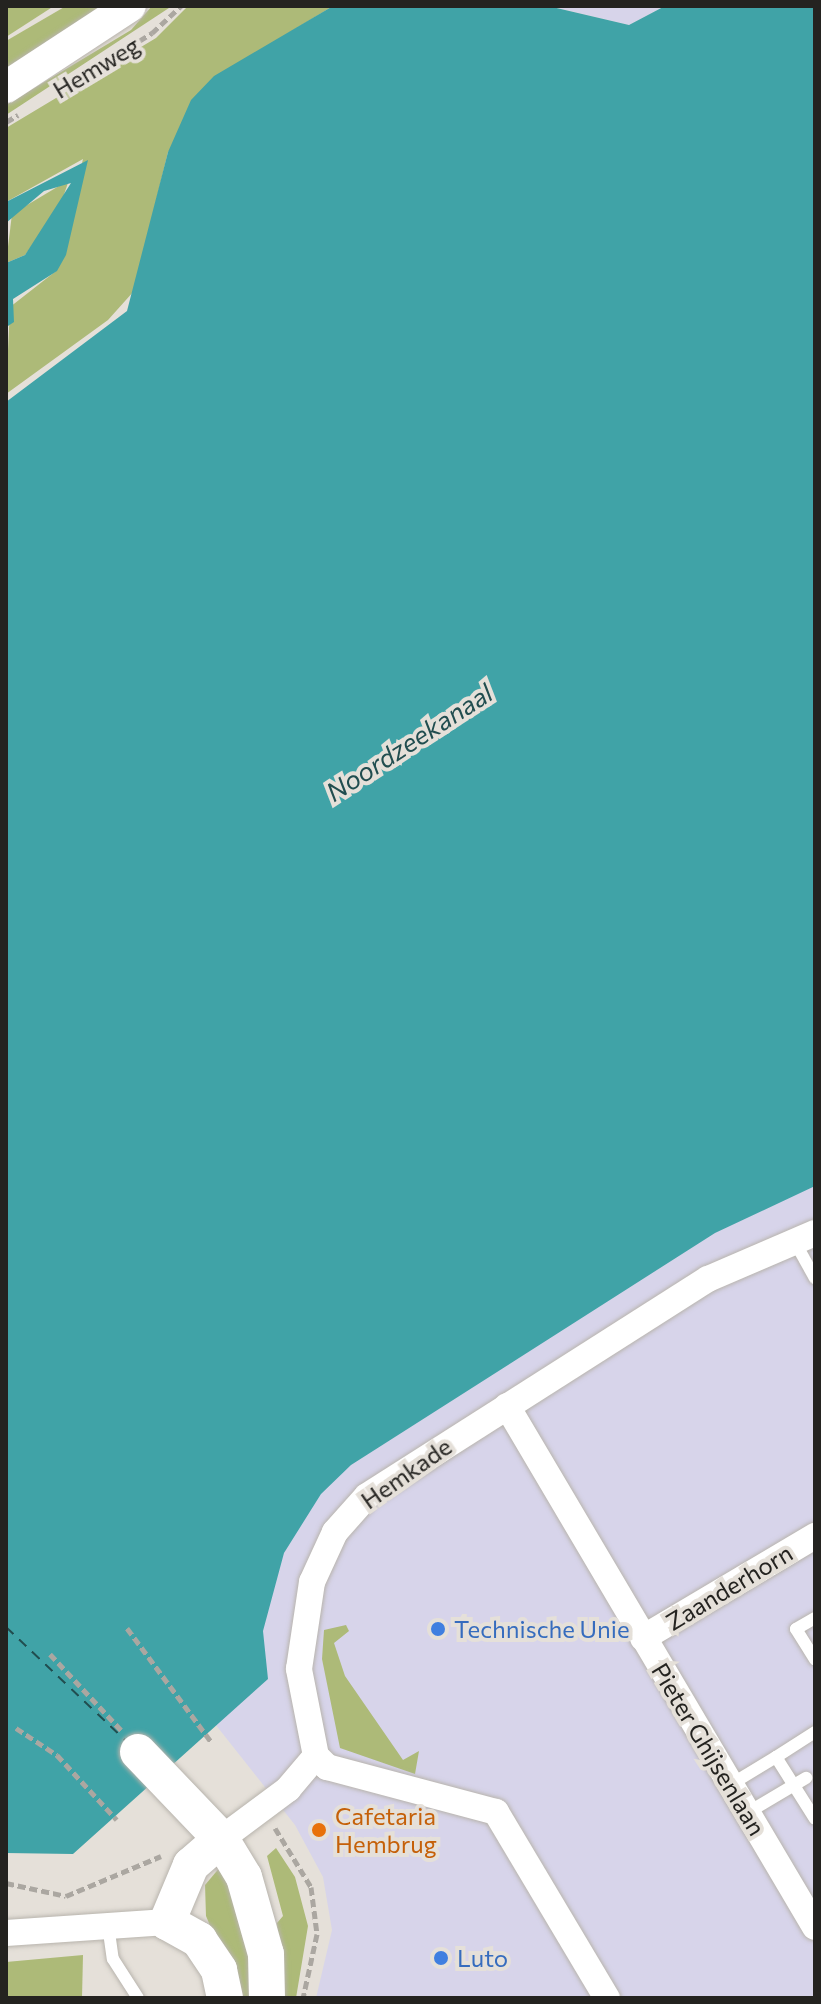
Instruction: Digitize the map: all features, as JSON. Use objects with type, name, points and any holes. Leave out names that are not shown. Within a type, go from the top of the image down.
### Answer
[{"type":"main road","points":[[136,1748],[213,1832],[244,1877],[266,1954],[267,1998]]},
{"type":"main road","points":[[213,1832],[191,1865],[167,1922],[199,1940],[219,1970],[225,1998]]},
{"type":"street","name":"Hemweg","points":[[6,87],[130,6]]},
{"type":"street","name":"Hemkade","points":[[316,1756],[299,1669],[312,1582],[335,1532],[367,1496],[708,1279],[805,1238]]},
{"type":"street","name":"Pieter Ghijsenlaan","points":[[507,1406],[815,1927]]},
{"type":"street","name":"Zaanderhorn","points":[[643,1638],[815,1536]]},
{"type":"street","points":[[213,1832],[260,1814],[316,1756],[327,1767],[496,1812],[607,1998]]},
{"type":"street","points":[[6,1933],[108,1922],[167,1922]]},
{"type":"lane","points":[[805,1238],[815,1278]]},
{"type":"lane","points":[[815,1618],[796,1629],[815,1660]]},
{"type":"lane","points":[[730,1785],[815,1732]]},
{"type":"lane","points":[[776,1757],[815,1819]]},
{"type":"lane","points":[[747,1813],[806,1778]]},
{"type":"lane","points":[[108,1922],[113,1959],[138,1998]]},
{"type":"path","name":"Hemweg","points":[[60,89],[152,33],[181,6]]},
{"type":"path","name":"Hemweg","points":[[6,122],[33,106]]},
{"type":"path","points":[[127,1628],[212,1743]]},
{"type":"path","points":[[50,1654],[136,1748]]},
{"type":"path","points":[[16,1728],[57,1755],[117,1820]]},
{"type":"path","points":[[260,1814],[299,1858],[311,1887],[317,1934],[303,1998]]},
{"type":"path","points":[[6,1883],[66,1896],[100,1888],[213,1832]]},
{"type":"shaded area","points":[[549,6],[665,6],[629,25]]},
{"type":"shaded area","points":[[815,1122],[815,1998],[316,1998],[332,1930],[323,1877],[295,1825],[177,1676],[178,1501]]},
{"type":"green space","points":[[6,6],[54,6],[6,37]]},
{"type":"green space","points":[[66,6],[108,6],[6,71],[6,41]]},
{"type":"green space","points":[[152,6],[172,6],[6,115],[6,105],[131,30]]},
{"type":"green space","points":[[188,6],[333,6],[277,40],[168,152],[134,291],[108,320],[6,394],[10,307],[56,271],[83,159],[6,202],[6,128],[156,38]]},
{"type":"green space","points":[[69,180],[59,209],[25,255],[6,263],[12,214]]},
{"type":"green space","points":[[346,1625],[349,1631],[334,1643],[345,1676],[403,1760],[419,1751],[415,1774],[340,1748],[322,1659],[324,1630]]},
{"type":"green space","points":[[276,1848],[295,1877],[308,1926],[296,1998],[282,1998],[277,1923],[283,1916],[267,1856]]},
{"type":"green space","points":[[221,1866],[246,1925],[252,1998],[240,1998],[206,1916],[205,1885]]},
{"type":"green space","points":[[83,1955],[82,1998],[6,1998],[6,1962]]},
{"type":"water","name":"Noordzeekanaal","points":[[333,6],[548,6],[629,25],[665,6],[815,6],[815,1186],[715,1233],[351,1465],[321,1494],[284,1553],[263,1631],[268,1679],[73,1854],[6,1853],[6,402],[127,311],[168,152],[191,100],[214,76]]},
{"type":"water","points":[[88,160],[66,255],[57,271],[13,299],[14,322],[8,326],[6,263],[25,255],[71,183],[44,191],[6,223],[6,202]]},
{"type":"ferry route","points":[[6,1627],[127,1742]]},
{"type":"place","name":"Technische Unie","points":[[438,1629]]},
{"type":"place","name":"Cafetaria Hembrug","points":[[319,1830]]},
{"type":"place","name":"Luto","points":[[441,1958]]}]
